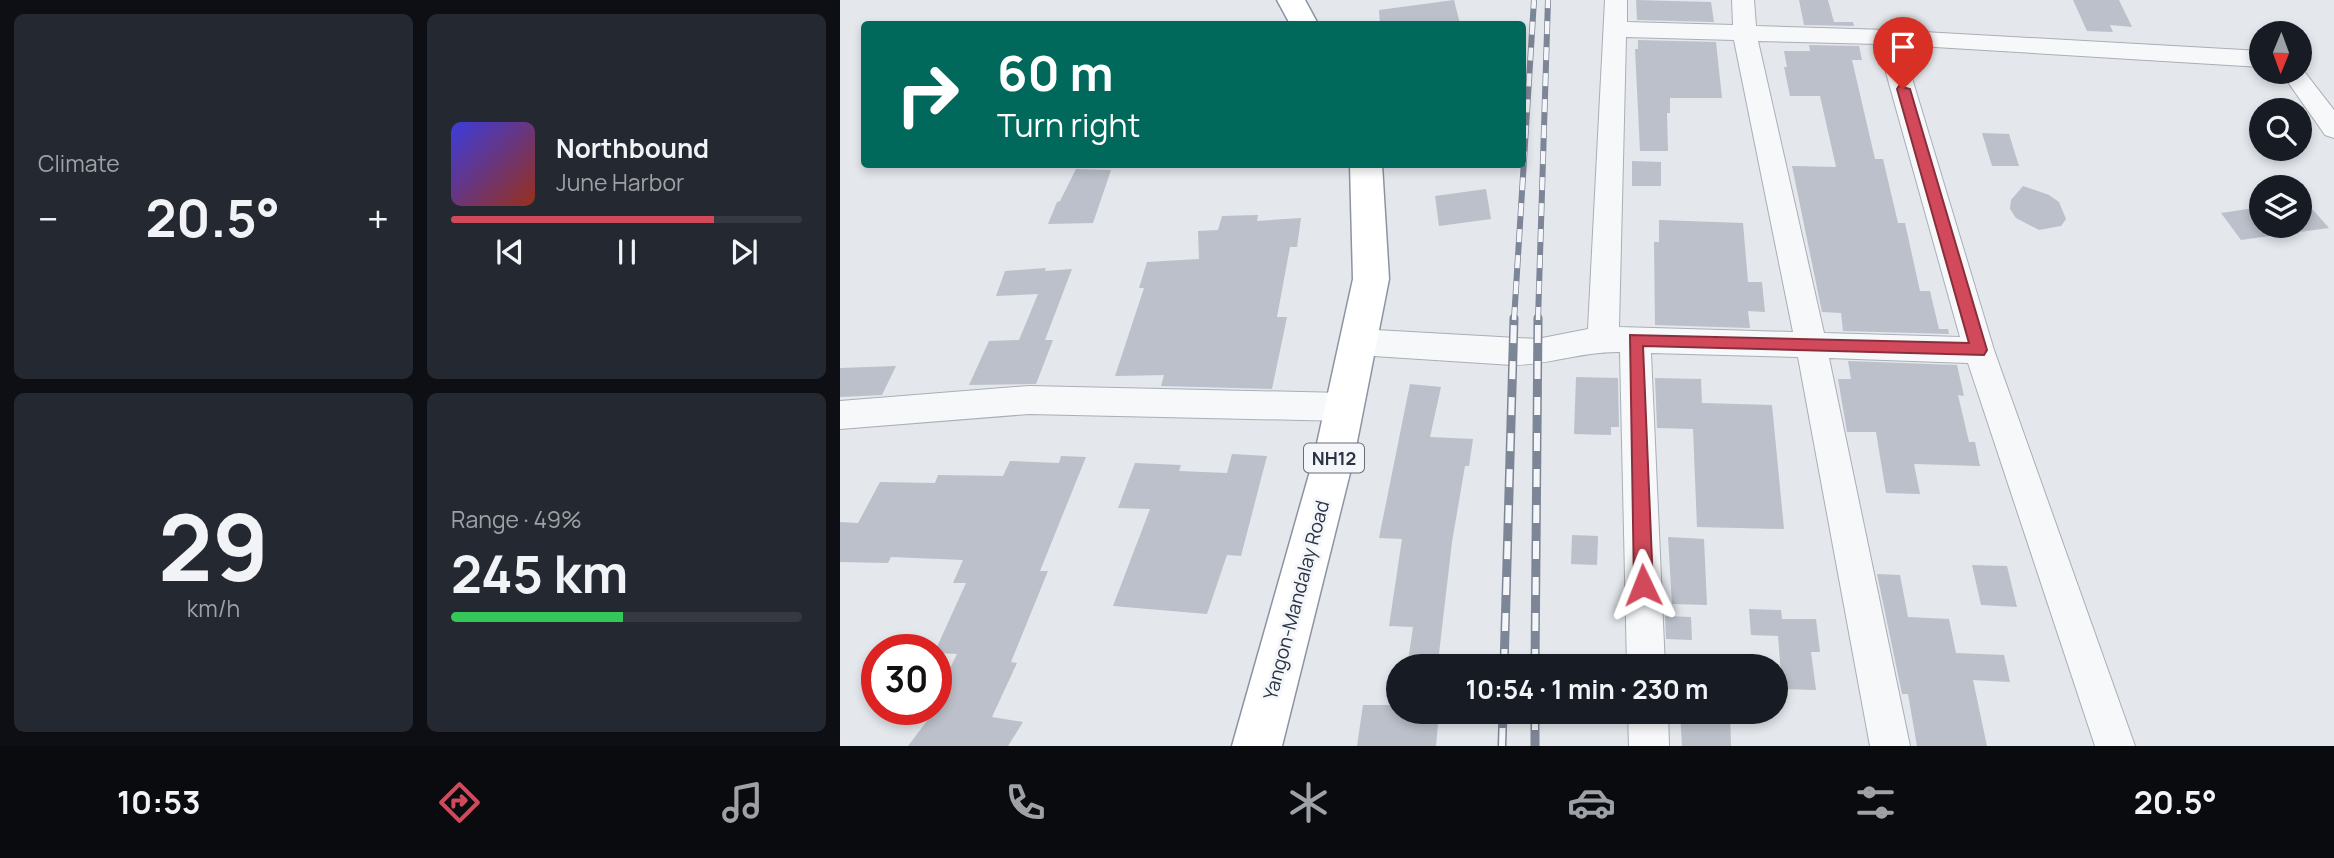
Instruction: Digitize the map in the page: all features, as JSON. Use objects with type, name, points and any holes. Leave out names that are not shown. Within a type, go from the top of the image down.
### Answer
[{"type":"highway","points":[[1291,0],[1302,21]]},
{"type":"highway","name":"Yangon-Mandalay Road","points":[[1257,746],[1334,457],[1371,279],[1366,168]]},
{"type":"street","points":[[1616,0],[1619,339],[1645,654]]},
{"type":"street","points":[[1743,0],[1745,34],[1811,345],[1890,746]]},
{"type":"street","points":[[1615,29],[1888,37],[2249,58]]},
{"type":"street","points":[[1888,37],[1979,350],[2115,746]]},
{"type":"street","points":[[2301,84],[2334,130]]},
{"type":"street","points":[[1358,342],[1537,352],[1619,339],[1979,350]]},
{"type":"street","points":[[841,416],[1029,400],[1344,407]]},
{"type":"street","points":[[1648,724],[1649,746]]},
{"type":"building","points":[[1454,0],[1459,21],[1380,21],[1379,10]]},
{"type":"building","points":[[1636,0],[1711,2],[1714,22],[1637,20]]},
{"type":"building","points":[[1799,0],[1828,0],[1834,22],[1853,22],[1854,26],[1804,25]]},
{"type":"building","points":[[2073,0],[2119,0],[2132,27],[2110,25],[2113,32],[2087,31]]},
{"type":"building","points":[[1638,40],[1716,42],[1722,98],[1670,98],[1670,113],[1667,113],[1668,151],[1640,151],[1635,49],[1638,49]]},
{"type":"building","points":[[1809,45],[1859,46],[1862,60],[1852,60],[1875,159],[1883,159],[1898,223],[1905,223],[1920,291],[1930,291],[1939,329],[1948,329],[1949,334],[1843,331],[1841,313],[1822,312],[1792,166],[1836,167],[1820,96],[1790,96],[1784,67],[1787,67],[1784,51],[1810,51]]},
{"type":"building","points":[[1982,133],[2009,134],[2019,166],[1992,166]]},
{"type":"building","points":[[1632,161],[1661,162],[1661,186],[1632,186]]},
{"type":"building","points":[[1076,169],[1111,170],[1093,223],[1048,224],[1057,202],[1060,201]]},
{"type":"building","points":[[2023,186],[2049,195],[2059,202],[2066,219],[2061,226],[2039,230],[2016,218],[2010,209],[2011,200]]},
{"type":"building","points":[[1486,189],[1491,219],[1439,226],[1435,196]]},
{"type":"building","points":[[2249,209],[2249,238],[2256,238],[2241,240],[2221,213]]},
{"type":"building","points":[[2312,209],[2329,228],[2312,230]]},
{"type":"building","points":[[1258,215],[1257,221],[1301,218],[1297,247],[1290,247],[1277,317],[1287,317],[1272,389],[1161,386],[1164,375],[1115,376],[1144,288],[1139,288],[1147,262],[1199,259],[1198,231],[1218,230],[1222,216]]},
{"type":"building","points":[[1659,220],[1743,223],[1748,282],[1762,282],[1765,312],[1748,311],[1750,328],[1655,325],[1654,242],[1659,242]]},
{"type":"building","points":[[1046,268],[1045,271],[1072,269],[1045,340],[1053,340],[1036,384],[969,385],[989,341],[1019,340],[1038,294],[996,296],[1005,271]]},
{"type":"building","points":[[1848,361],[1957,365],[1964,396],[1958,395],[1969,442],[1975,442],[1980,466],[1914,464],[1920,494],[1886,493],[1876,432],[1847,432],[1838,379],[1851,379]]},
{"type":"building","points":[[896,366],[882,395],[840,397],[840,368]]},
{"type":"building","points":[[1576,377],[1618,378],[1619,427],[1611,427],[1611,435],[1574,434]]},
{"type":"building","points":[[1655,378],[1701,379],[1702,403],[1772,405],[1784,529],[1697,527],[1693,429],[1657,428]]},
{"type":"building","points":[[1410,384],[1441,387],[1430,437],[1473,439],[1469,466],[1465,466],[1452,542],[1439,654],[1409,654],[1413,627],[1389,626],[1402,539],[1379,538]]},
{"type":"building","points":[[1232,454],[1267,456],[1241,556],[1227,555],[1207,614],[1113,606],[1150,509],[1118,508],[1135,463],[1181,465],[1179,471],[1227,473]]},
{"type":"building","points":[[1061,456],[1086,457],[1040,571],[1048,571],[1011,662],[1017,663],[992,717],[1023,722],[1008,746],[908,746],[924,725],[952,725],[952,664],[957,654],[952,654],[952,634],[943,634],[966,583],[953,583],[963,560],[891,557],[888,563],[840,562],[840,522],[858,523],[880,482],[935,483],[938,475],[1003,476],[1010,461],[1059,463]]},
{"type":"building","points":[[1572,535],[1598,536],[1597,565],[1571,564]]},
{"type":"building","points":[[1668,537],[1704,539],[1707,605],[1672,604]]},
{"type":"building","points":[[1972,565],[2007,566],[2017,607],[1981,605]]},
{"type":"building","points":[[1877,574],[1900,575],[1908,617],[1949,619],[1956,653],[2004,655],[2010,682],[1973,680],[1987,746],[1917,746],[1908,694],[1902,694]]},
{"type":"building","points":[[1749,609],[1781,610],[1782,619],[1816,619],[1820,652],[1811,652],[1816,690],[1788,689],[1788,654],[1779,654],[1778,636],[1751,635]]},
{"type":"building","points":[[1665,616],[1691,617],[1692,640],[1666,639]]},
{"type":"building","points":[[1363,705],[1386,705],[1386,724],[1438,724],[1436,746],[1357,746]]},
{"type":"building","points":[[1681,724],[1730,724],[1731,746],[1682,746]]},
{"type":"railway","points":[[1526,128],[1534,0]]},
{"type":"railway","points":[[1538,320],[1548,0]]},
{"type":"railway","points":[[1514,320],[1524,168]]},
{"type":"railway","points":[[1504,654],[1514,318]]},
{"type":"railway","points":[[1535,654],[1538,318]]},
{"type":"railway","points":[[1502,746],[1503,724]]},
{"type":"railway","points":[[1535,724],[1535,746]]},
{"type":"route","points":[[1643,585],[1635,339],[1979,350],[1903,89]]}]
